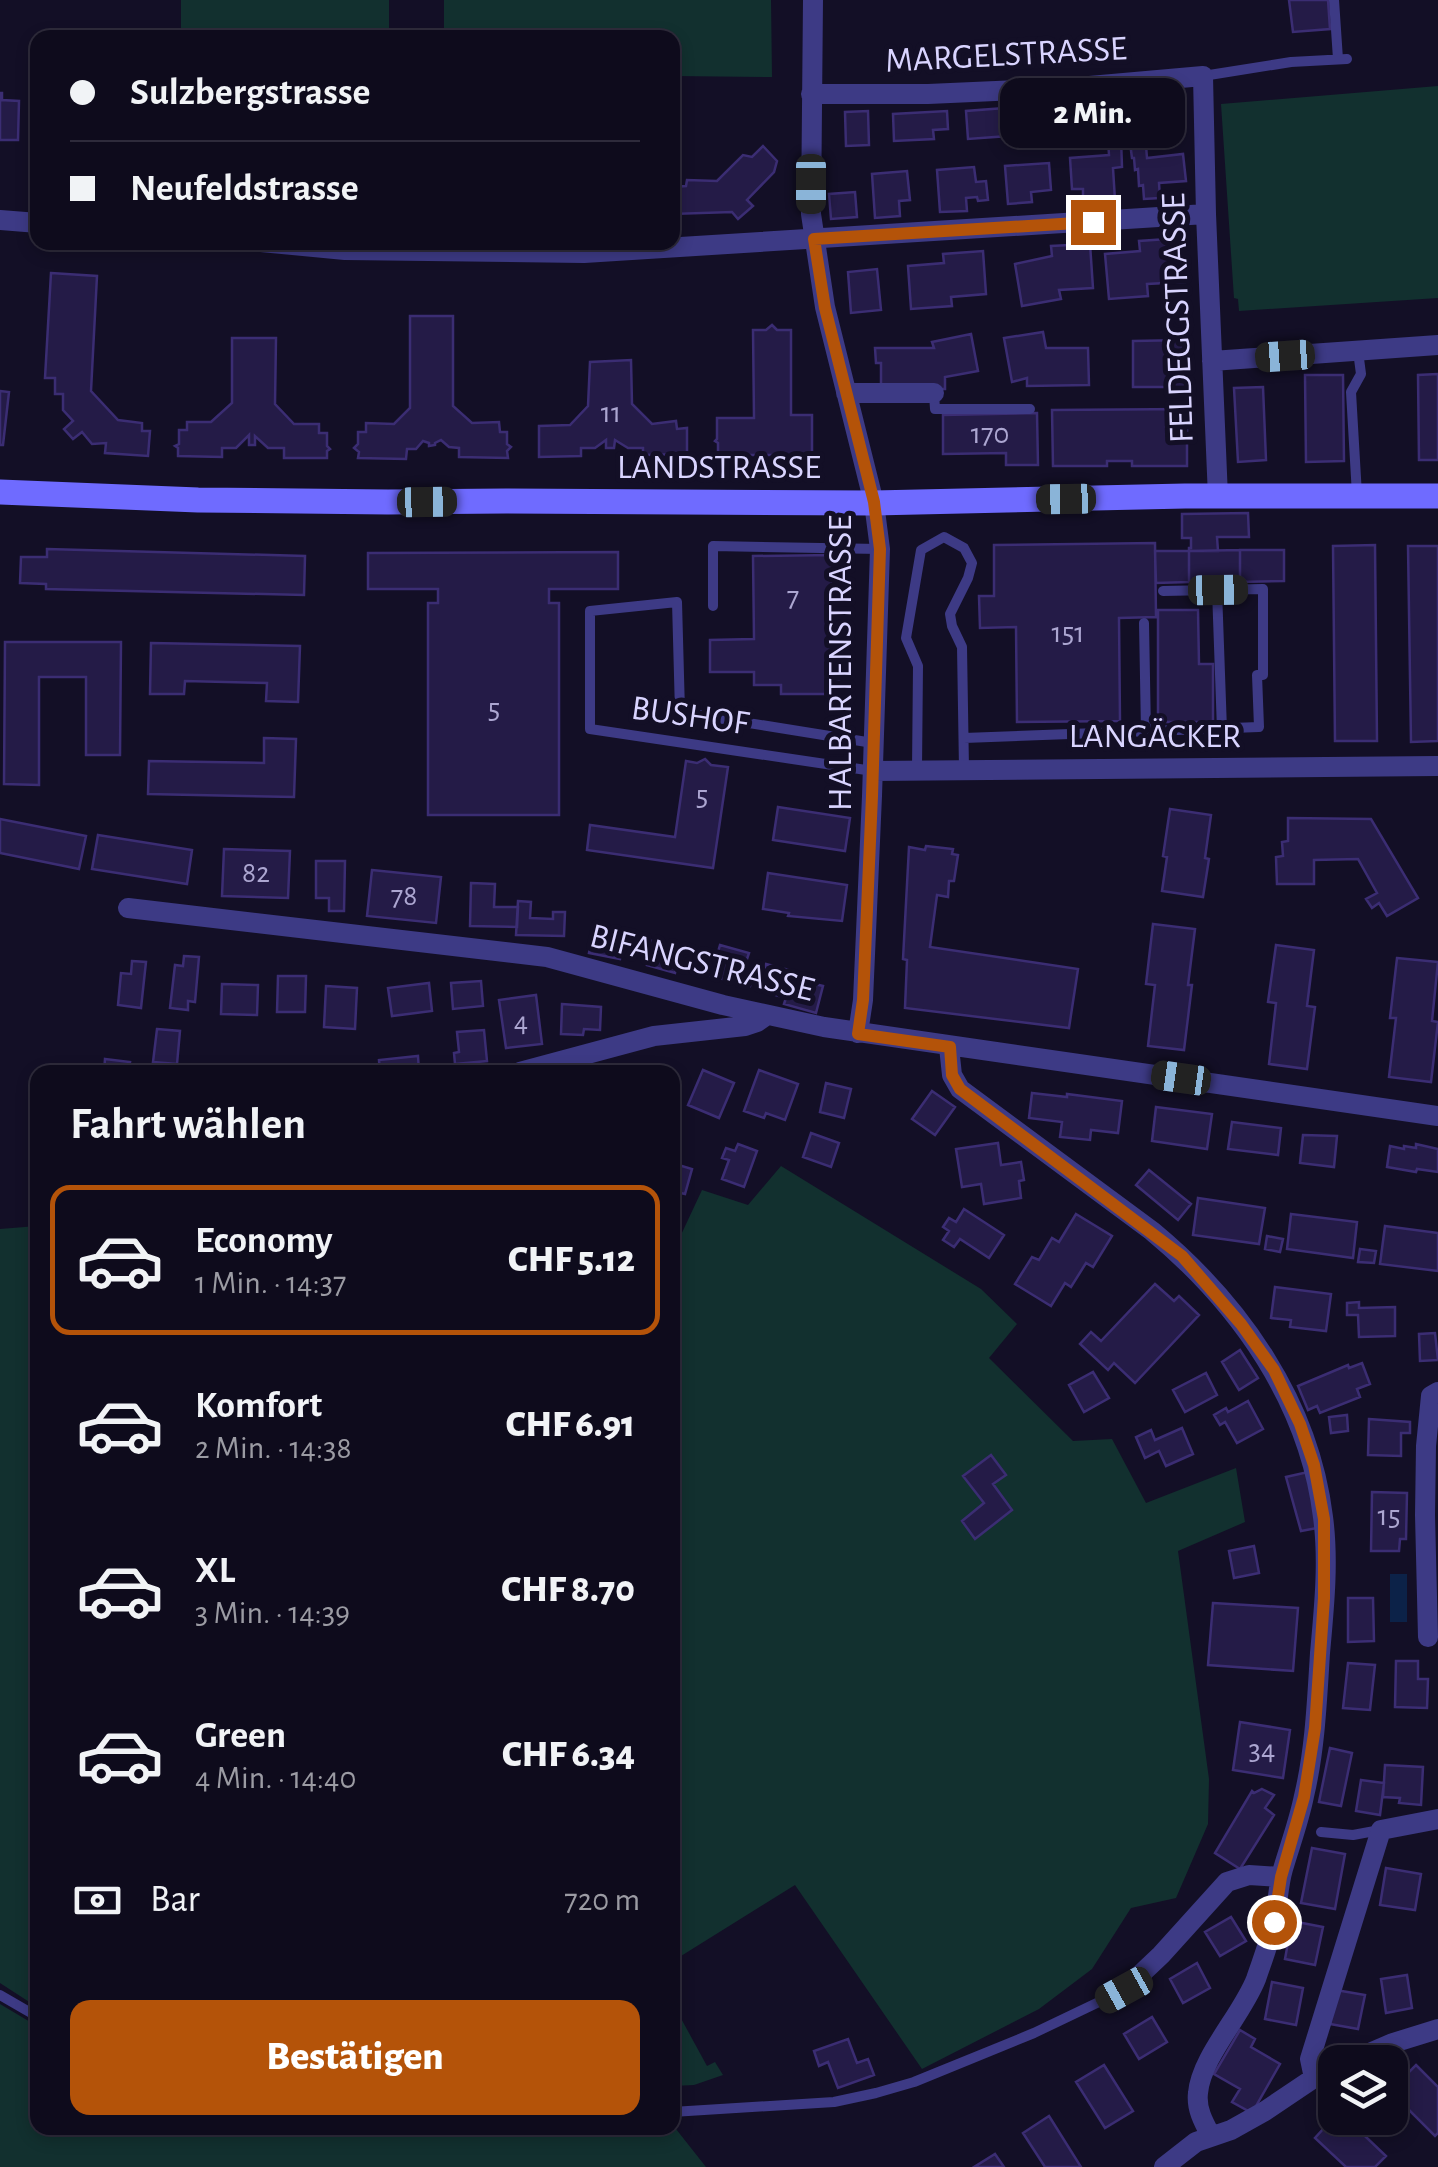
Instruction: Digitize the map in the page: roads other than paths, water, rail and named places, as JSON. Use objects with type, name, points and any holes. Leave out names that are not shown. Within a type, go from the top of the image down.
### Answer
[{"type":"main road","name":"LANDSTRASSE","points":[[0,492],[388,502],[1438,496]]},
{"type":"street","name":"HALBARTENSTRASSE","points":[[813,0],[814,239],[825,308],[874,502],[880,549],[863,1000],[858,1034]]},
{"type":"street","name":"MARGELSTRASSE","points":[[811,94],[928,88],[1067,88],[1203,76]]},
{"type":"street","name":"FELDEGGSTRASSE","points":[[1203,76],[1218,497]]},
{"type":"street","points":[[680,247],[1206,214]]},
{"type":"street","points":[[0,220],[30,222]]},
{"type":"street","points":[[526,250],[633,250]]},
{"type":"street","points":[[1212,361],[1438,345]]},
{"type":"street","points":[[846,393],[934,393]]},
{"type":"street","name":"LANGÄCKER","points":[[873,771],[1438,766]]},
{"type":"street","name":"BIFANGSTRASSE","points":[[128,908],[548,957],[767,1015],[858,1034],[1438,1116]]},
{"type":"street","points":[[546,1065],[654,1036],[744,1026],[767,1015]]},
{"type":"street","points":[[950,1047],[952,1075],[960,1089],[1182,1256],[1241,1324],[1274,1370],[1300,1424],[1314,1465],[1324,1519],[1324,1598],[1315,1728],[1304,1797],[1281,1877],[1274,1922],[1255,1982],[1210,2059],[1198,2094],[1202,2119],[1212,2136]]},
{"type":"street","points":[[1433,1637],[1426,1586],[1426,1446],[1432,1396],[1438,1392]]},
{"type":"street","points":[[1314,2078],[1310,2059],[1381,1830],[1438,1819]]},
{"type":"street","points":[[1124,1990],[1162,1956],[1227,1882],[1248,1875],[1281,1877]]},
{"type":"street","points":[[1388,2045],[1438,2029]]},
{"type":"street","points":[[1164,2167],[1196,2142],[1230,2130],[1318,2076]]},
{"type":"lane","points":[[1203,76],[1291,62],[1343,59],[1334,0]]},
{"type":"lane","points":[[1358,351],[1361,374],[1351,392],[1358,496]]},
{"type":"lane","points":[[934,393],[935,409],[1030,409]]},
{"type":"lane","points":[[917,770],[918,666],[906,638],[922,550],[944,538],[964,548],[972,563],[950,614],[962,647],[964,769]]},
{"type":"lane","points":[[713,606],[714,546],[880,549]]},
{"type":"lane","points":[[964,738],[1259,727],[1257,675],[1263,675],[1263,589],[1163,591]]},
{"type":"lane","points":[[1218,590],[1222,730]]},
{"type":"lane","name":"BUSHOF","points":[[873,771],[590,729],[590,611],[677,602],[680,712],[874,743]]},
{"type":"lane","points":[[1144,623],[1146,732]]},
{"type":"lane","points":[[1322,1832],[1353,1835],[1381,1830]]},
{"type":"lane","points":[[680,2112],[834,2102],[876,2093],[914,2082],[1034,2033],[1124,1990]]},
{"type":"lane","points":[[0,1995],[30,2012]]},
{"type":"water","points":[[1390,1574],[1407,1574],[1407,1622],[1390,1622]]}]
